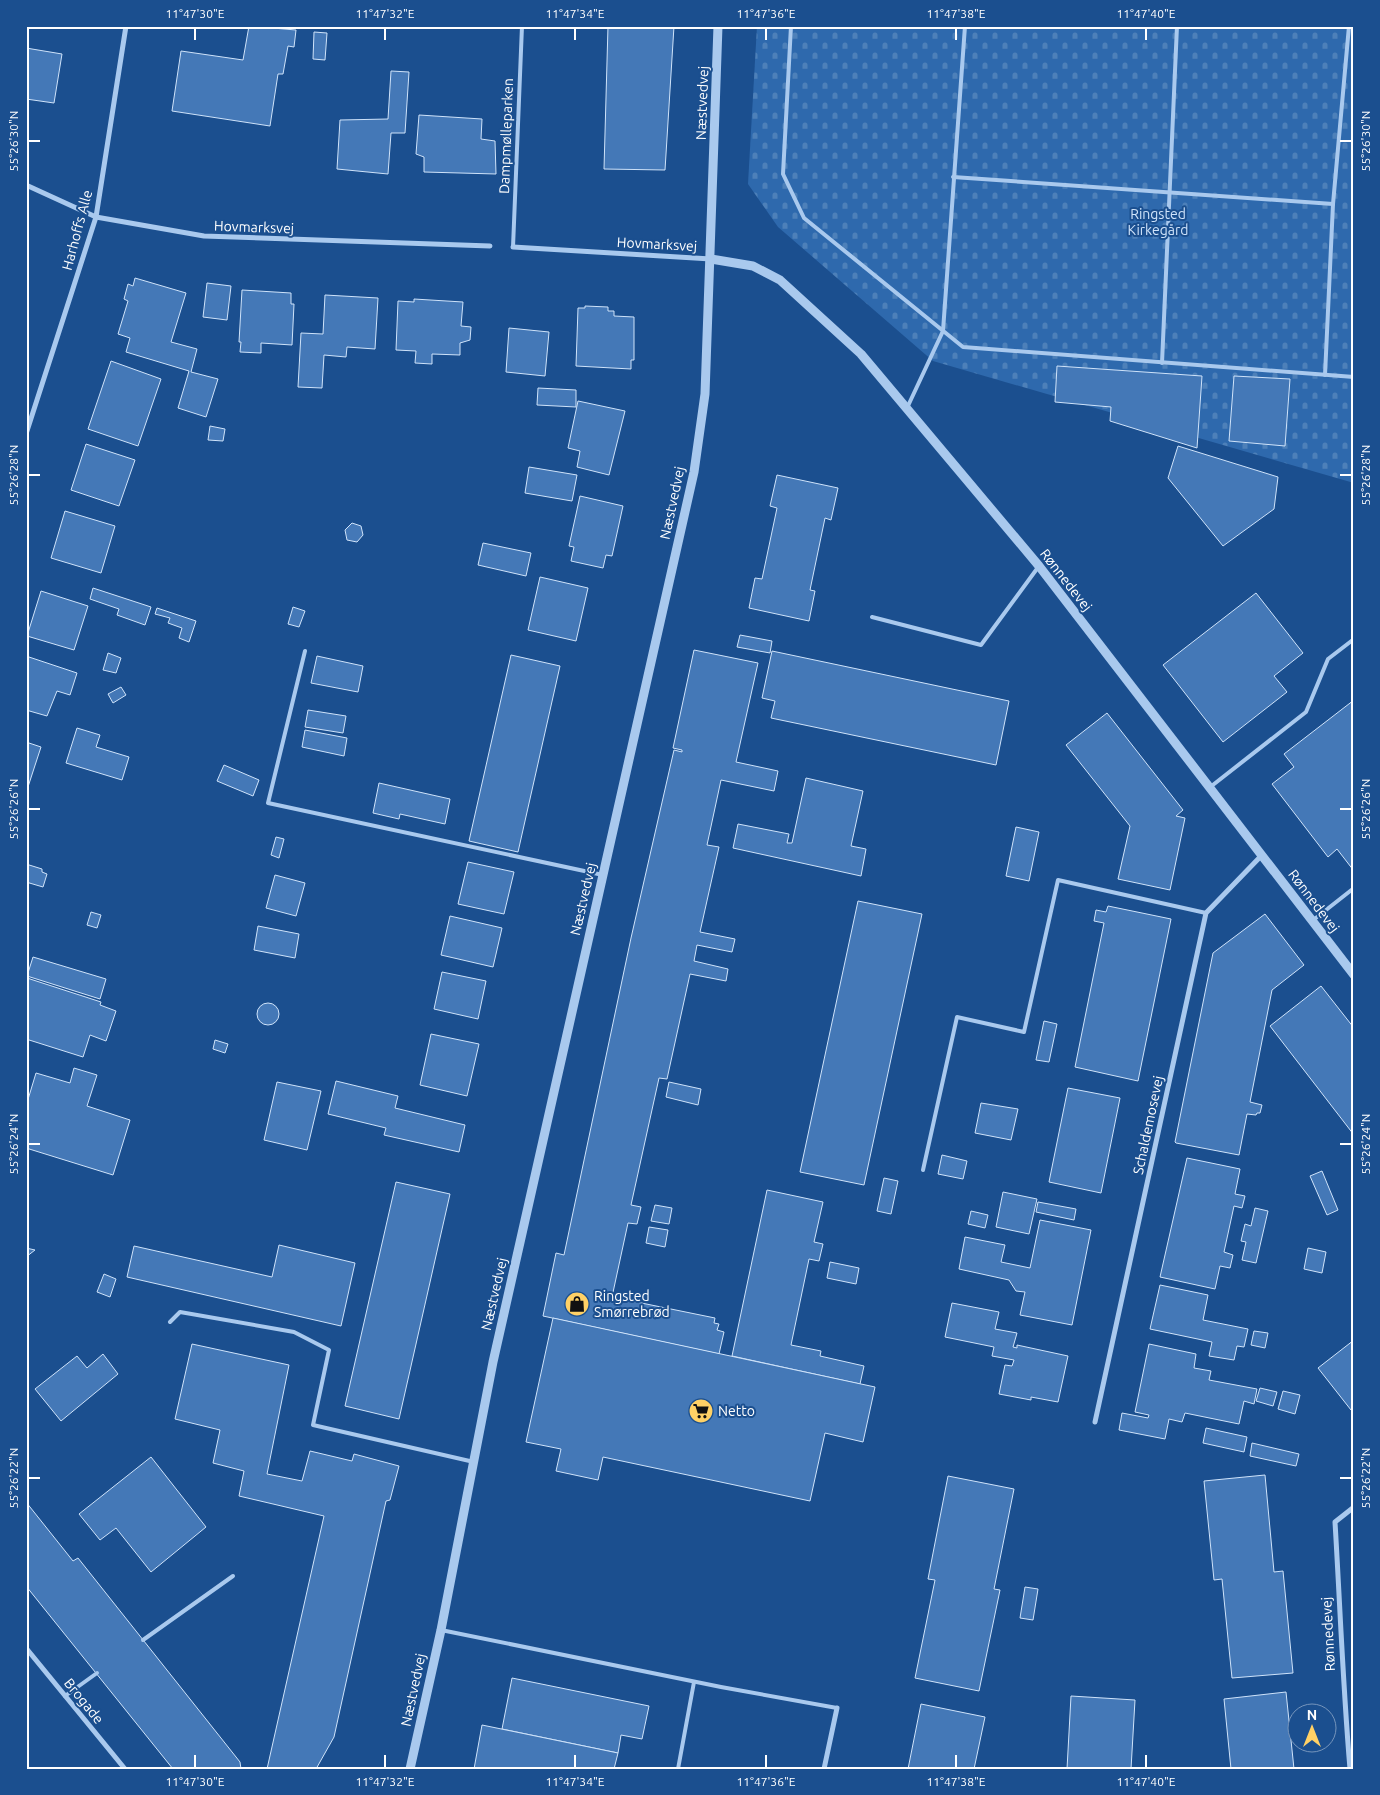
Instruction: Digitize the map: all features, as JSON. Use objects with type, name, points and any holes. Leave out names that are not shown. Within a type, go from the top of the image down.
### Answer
[{"type":"street","name":"Harhoffs Alle","points":[[26,434],[96,217],[126,26]]},
{"type":"street","name":"Næstvedvej","points":[[410,1769],[441,1630],[493,1362],[694,472],[705,394],[718,26]]},
{"type":"street","name":"Hovmarksvej","points":[[26,185],[96,217],[204,236],[490,246]]},
{"type":"street","name":"Hovmarksvej","points":[[513,247],[711,258]]},
{"type":"street","name":"Rønnedevej","points":[[711,258],[753,266],[780,280],[861,354],[1039,566],[1354,975]]},
{"type":"street","points":[[1206,913],[1262,855]]},
{"type":"street","name":"Schaldemosevej","points":[[1095,1422],[1206,913]]},
{"type":"street","name":"Rønnedevej","points":[[1350,1769],[1343,1693],[1344,1665],[1335,1522],[1354,1507]]},
{"type":"street","name":"Brogade","points":[[26,1648],[125,1769]]},
{"type":"street","points":[[824,1769],[837,1708]]},
{"type":"lane","name":"Dampmølleparken","points":[[513,247],[522,26]]},
{"type":"lane","points":[[790,26],[783,174],[804,218],[963,347],[1354,377]]},
{"type":"lane","points":[[907,408],[943,331],[964,26]]},
{"type":"lane","points":[[1162,363],[1177,26]]},
{"type":"lane","points":[[1325,375],[1333,204],[1349,26]]},
{"type":"lane","points":[[953,177],[1333,204]]},
{"type":"lane","points":[[872,617],[981,645],[1039,566]]},
{"type":"lane","points":[[1210,788],[1306,712],[1328,659],[1354,639]]},
{"type":"lane","points":[[305,652],[268,803],[603,875]]},
{"type":"lane","points":[[923,1170],[957,1017],[1024,1032],[1058,880],[1206,913]]},
{"type":"lane","points":[[1312,920],[1354,888]]},
{"type":"lane","points":[[170,1322],[180,1312],[294,1332],[329,1350],[313,1425],[474,1462]]},
{"type":"lane","points":[[143,1640],[233,1576]]},
{"type":"lane","points":[[441,1630],[694,1682],[837,1708]]},
{"type":"lane","points":[[65,1696],[96,1673]]},
{"type":"lane","points":[[678,1769],[694,1682]]},
{"type":"green space","name":"Ringsted Kirkegård","points":[[757,26],[1354,26],[1354,483],[933,361],[778,227],[748,184]]},
{"type":"building","points":[[249,26],[296,30],[294,47],[288,46],[283,74],[278,74],[270,126],[172,111],[181,51],[243,60]]},
{"type":"building","points":[[608,26],[674,26],[665,170],[604,169]]},
{"type":"building","points":[[314,32],[327,33],[325,60],[313,59]]},
{"type":"building","points":[[26,48],[62,54],[54,103],[26,99]]},
{"type":"building","points":[[391,71],[409,72],[405,133],[391,133],[388,174],[337,169],[340,120],[388,119]]},
{"type":"building","points":[[419,115],[482,119],[481,139],[495,141],[496,174],[424,172],[424,157],[416,154]]},
{"type":"building","points":[[135,278],[186,293],[171,342],[197,349],[191,372],[218,379],[206,417],[178,408],[189,371],[126,352],[130,338],[118,334],[128,301],[124,299],[128,284],[133,286]]},
{"type":"building","points":[[207,283],[231,286],[227,320],[203,317]]},
{"type":"building","points":[[242,290],[291,293],[291,304],[294,304],[292,345],[261,343],[261,353],[240,352]]},
{"type":"building","points":[[325,295],[378,298],[375,349],[347,347],[346,357],[324,355],[322,388],[298,387],[301,333],[323,334]]},
{"type":"building","points":[[414,299],[463,302],[461,326],[471,327],[470,340],[460,343],[460,355],[432,354],[432,364],[415,363],[416,351],[396,350],[398,301],[414,302]]},
{"type":"building","points":[[585,306],[608,307],[608,311],[614,311],[614,316],[634,317],[634,360],[631,360],[631,369],[576,366],[578,308],[585,308]]},
{"type":"building","points":[[509,328],[549,332],[545,376],[506,372]]},
{"type":"building","points":[[111,361],[161,379],[138,446],[88,429]]},
{"type":"building","points":[[1057,366],[1202,376],[1197,448],[1110,421],[1111,407],[1055,402]]},
{"type":"building","points":[[1234,376],[1290,379],[1285,446],[1229,441]]},
{"type":"building","points":[[538,388],[576,390],[576,407],[537,405]]},
{"type":"building","points":[[578,401],[625,411],[609,475],[577,467],[580,451],[568,448]]},
{"type":"building","points":[[210,426],[225,429],[223,441],[208,440]]},
{"type":"building","points":[[86,444],[135,460],[119,506],[71,490]]},
{"type":"building","points":[[1178,446],[1278,477],[1274,509],[1223,546],[1168,478]]},
{"type":"building","points":[[529,467],[577,475],[572,501],[525,493]]},
{"type":"building","points":[[777,475],[838,488],[831,520],[825,518],[810,590],[815,591],[809,621],[749,608],[755,578],[762,579],[777,508],[770,506]]},
{"type":"building","points":[[580,496],[623,506],[612,556],[606,555],[603,568],[571,561],[574,547],[569,546]]},
{"type":"building","points":[[65,511],[115,526],[101,573],[51,558]]},
{"type":"building","points":[[352,523],[361,526],[363,535],[357,542],[347,540],[345,530]]},
{"type":"building","points":[[483,543],[531,553],[526,576],[478,565]]},
{"type":"building","points":[[540,577],[588,588],[576,641],[528,630]]},
{"type":"building","points":[[93,588],[151,607],[145,625],[117,615],[119,609],[90,599]]},
{"type":"building","points":[[41,591],[88,606],[74,650],[27,636]]},
{"type":"building","points":[[1256,593],[1303,653],[1274,676],[1287,692],[1223,742],[1163,665]]},
{"type":"building","points":[[293,607],[305,611],[299,627],[288,624]]},
{"type":"building","points":[[157,608],[196,621],[189,642],[179,638],[182,628],[168,623],[170,618],[155,614]]},
{"type":"building","points":[[740,635],[772,641],[770,653],[737,647]]},
{"type":"building","points":[[694,650],[758,663],[736,762],[778,771],[774,791],[721,780],[707,845],[719,847],[700,932],[735,939],[732,952],[697,945],[694,961],[728,969],[726,981],[690,974],[667,1079],[659,1078],[631,1205],[641,1207],[637,1224],[628,1223],[612,1297],[715,1318],[714,1323],[719,1324],[717,1330],[724,1332],[719,1354],[543,1316],[556,1253],[564,1255],[631,938],[674,750],[682,752],[682,750],[673,748]]},
{"type":"building","points":[[772,651],[1009,701],[996,765],[771,718],[775,701],[762,698]]},
{"type":"building","points":[[108,653],[121,658],[116,673],[103,670]]},
{"type":"building","points":[[511,655],[560,666],[518,852],[469,841]]},
{"type":"building","points":[[26,656],[77,673],[70,695],[57,691],[47,716],[26,710]]},
{"type":"building","points":[[317,656],[363,666],[358,692],[311,683]]},
{"type":"building","points":[[121,687],[126,695],[113,703],[108,694]]},
{"type":"building","points":[[1354,700],[1354,871],[1337,849],[1328,857],[1272,784],[1294,767],[1284,754]]},
{"type":"building","points":[[308,710],[346,716],[343,733],[305,727]]},
{"type":"building","points":[[1107,713],[1183,810],[1176,816],[1185,818],[1170,890],[1118,879],[1130,826],[1066,745]]},
{"type":"building","points":[[77,728],[100,735],[96,747],[129,757],[122,780],[66,763]]},
{"type":"building","points":[[305,730],[347,738],[344,756],[302,747]]},
{"type":"building","points":[[26,742],[41,747],[26,793]]},
{"type":"building","points":[[224,765],[259,780],[253,796],[217,781]]},
{"type":"building","points":[[806,778],[863,791],[851,846],[866,849],[861,876],[733,848],[738,824],[789,834],[787,843],[792,843]]},
{"type":"building","points":[[379,783],[450,799],[445,824],[400,814],[399,819],[373,813]]},
{"type":"building","points":[[1016,827],[1039,832],[1029,881],[1006,876]]},
{"type":"building","points":[[276,837],[284,839],[279,858],[271,855]]},
{"type":"building","points":[[468,862],[514,872],[504,914],[458,904]]},
{"type":"building","points":[[26,864],[42,869],[42,872],[47,874],[43,887],[26,882]]},
{"type":"building","points":[[275,875],[305,883],[296,916],[266,908]]},
{"type":"building","points":[[858,901],[922,914],[864,1185],[800,1172]]},
{"type":"building","points":[[1108,906],[1171,919],[1138,1081],[1075,1067],[1104,923],[1094,921],[1096,910],[1106,912]]},
{"type":"building","points":[[91,912],[101,915],[97,928],[87,925]]},
{"type":"building","points":[[1265,914],[1304,965],[1272,990],[1250,1102],[1262,1105],[1260,1113],[1256,1115],[1247,1114],[1239,1155],[1176,1143],[1213,953]]},
{"type":"building","points":[[450,916],[502,928],[493,967],[441,955]]},
{"type":"building","points":[[258,926],[299,934],[295,958],[254,950]]},
{"type":"building","points":[[33,957],[106,979],[100,999],[27,976]]},
{"type":"building","points":[[442,972],[486,981],[478,1019],[434,1009]]},
{"type":"building","points":[[27,978],[101,1002],[100,1005],[116,1011],[106,1041],[90,1035],[83,1057],[26,1039]]},
{"type":"building","points":[[1321,986],[1354,1028],[1354,1135],[1270,1026]]},
{"type":"building","points":[[268,1003],[276,1006],[279,1014],[276,1022],[268,1025],[260,1022],[257,1014],[260,1006]]},
{"type":"building","points":[[1044,1021],[1057,1024],[1049,1062],[1036,1060]]},
{"type":"building","points":[[431,1034],[479,1044],[467,1096],[420,1085]]},
{"type":"building","points":[[215,1040],[228,1044],[225,1053],[213,1049]]},
{"type":"building","points":[[74,1068],[97,1075],[87,1106],[130,1120],[113,1175],[26,1148],[26,1106],[36,1073],[70,1083]]},
{"type":"building","points":[[336,1081],[398,1096],[395,1108],[465,1125],[459,1152],[384,1135],[386,1128],[328,1114]]},
{"type":"building","points":[[277,1082],[321,1091],[307,1150],[264,1140]]},
{"type":"building","points":[[669,1082],[701,1089],[698,1105],[666,1097]]},
{"type":"building","points":[[1068,1088],[1120,1098],[1101,1193],[1049,1182]]},
{"type":"building","points":[[981,1103],[1018,1109],[1011,1140],[975,1133]]},
{"type":"building","points":[[942,1155],[967,1161],[963,1179],[938,1174]]},
{"type":"building","points":[[1187,1158],[1240,1169],[1235,1194],[1245,1196],[1242,1208],[1234,1206],[1224,1252],[1233,1255],[1230,1268],[1220,1266],[1215,1289],[1160,1277]]},
{"type":"building","points":[[1322,1171],[1338,1210],[1327,1215],[1310,1176]]},
{"type":"building","points":[[884,1178],[898,1181],[891,1214],[877,1211]]},
{"type":"building","points":[[396,1182],[450,1194],[399,1419],[345,1406]]},
{"type":"building","points":[[767,1190],[823,1202],[814,1242],[823,1244],[819,1261],[809,1259],[791,1345],[821,1351],[820,1356],[864,1366],[860,1384],[732,1356]]},
{"type":"building","points":[[1003,1192],[1037,1199],[1029,1234],[996,1227]]},
{"type":"building","points":[[1038,1202],[1076,1209],[1074,1220],[1036,1212]]},
{"type":"building","points":[[655,1205],[672,1208],[669,1224],[651,1221]]},
{"type":"building","points":[[1255,1208],[1268,1211],[1256,1263],[1242,1260],[1246,1242],[1241,1241],[1245,1224],[1251,1226]]},
{"type":"building","points":[[971,1211],[988,1215],[985,1228],[968,1224]]},
{"type":"building","points":[[1040,1220],[1091,1230],[1072,1325],[1020,1315],[1025,1292],[1016,1291],[1009,1280],[959,1269],[965,1237],[1005,1245],[1001,1262],[1030,1268]]},
{"type":"building","points":[[649,1227],[668,1230],[665,1247],[646,1243]]},
{"type":"building","points":[[279,1245],[355,1263],[341,1326],[127,1277],[134,1246],[272,1277]]},
{"type":"building","points":[[26,1248],[35,1250],[26,1257]]},
{"type":"building","points":[[1308,1248],[1326,1252],[1322,1273],[1304,1269]]},
{"type":"building","points":[[830,1262],[859,1268],[856,1284],[827,1278]]},
{"type":"building","points":[[104,1274],[116,1279],[110,1297],[97,1292]]},
{"type":"building","points":[[1160,1285],[1208,1295],[1203,1320],[1248,1329],[1244,1347],[1237,1346],[1234,1360],[1209,1356],[1212,1342],[1150,1329]]},
{"type":"building","points":[[952,1303],[999,1312],[995,1329],[1017,1333],[1013,1347],[1017,1348],[1017,1345],[1068,1356],[1058,1402],[1031,1397],[1031,1400],[999,1394],[1005,1365],[1012,1366],[1014,1360],[992,1356],[994,1347],[945,1337]]},
{"type":"building","name":"Netto","points":[[553,1318],[875,1387],[863,1442],[825,1433],[810,1501],[603,1457],[598,1480],[556,1471],[561,1449],[526,1442]]},
{"type":"building","points":[[1254,1331],[1268,1333],[1265,1348],[1251,1345]]},
{"type":"building","points":[[1354,1340],[1354,1409],[1351,1410],[1318,1368]]},
{"type":"building","points":[[192,1344],[289,1365],[267,1474],[302,1481],[310,1451],[352,1461],[354,1454],[399,1466],[390,1500],[386,1501],[334,1737],[316,1769],[267,1769],[324,1516],[239,1496],[244,1471],[213,1463],[220,1430],[175,1419]]},
{"type":"building","points":[[1149,1344],[1196,1354],[1194,1368],[1211,1371],[1209,1380],[1257,1389],[1254,1404],[1244,1401],[1239,1424],[1185,1413],[1182,1422],[1169,1419],[1165,1439],[1119,1430],[1122,1413],[1148,1418],[1149,1415],[1135,1412]]},
{"type":"building","points":[[103,1354],[118,1374],[61,1421],[35,1389],[77,1356],[87,1368]]},
{"type":"building","points":[[1260,1388],[1277,1392],[1273,1406],[1256,1401]]},
{"type":"building","points":[[1283,1391],[1300,1395],[1295,1414],[1278,1409]]},
{"type":"building","points":[[1206,1428],[1247,1437],[1244,1452],[1203,1443]]},
{"type":"building","points":[[1252,1443],[1299,1454],[1296,1466],[1250,1456]]},
{"type":"building","points":[[151,1457],[206,1527],[151,1572],[116,1528],[100,1540],[79,1514]]},
{"type":"building","points":[[1265,1475],[1274,1572],[1283,1571],[1293,1673],[1232,1678],[1222,1579],[1214,1580],[1204,1481]]},
{"type":"building","points":[[948,1476],[1014,1489],[994,1589],[1000,1590],[979,1691],[915,1678],[935,1580],[928,1579]]},
{"type":"building","points":[[26,1502],[73,1561],[78,1558],[240,1762],[241,1769],[173,1769],[26,1586]]},
{"type":"building","points":[[1025,1587],[1038,1589],[1033,1620],[1020,1618]]},
{"type":"building","points":[[512,1678],[649,1706],[642,1739],[621,1735],[618,1753],[502,1729]]},
{"type":"building","points":[[1286,1692],[1288,1752],[1292,1752],[1294,1769],[1231,1769],[1224,1699]]},
{"type":"building","points":[[1071,1696],[1135,1700],[1131,1769],[1067,1769]]},
{"type":"building","points":[[921,1704],[985,1717],[974,1769],[908,1769]]},
{"type":"building","points":[[482,1725],[618,1753],[614,1769],[474,1769]]},
{"type":"place","name":"Ringsted Smørrebrød","points":[[577,1304]]},
{"type":"place","name":"Netto","points":[[701,1411]]}]
